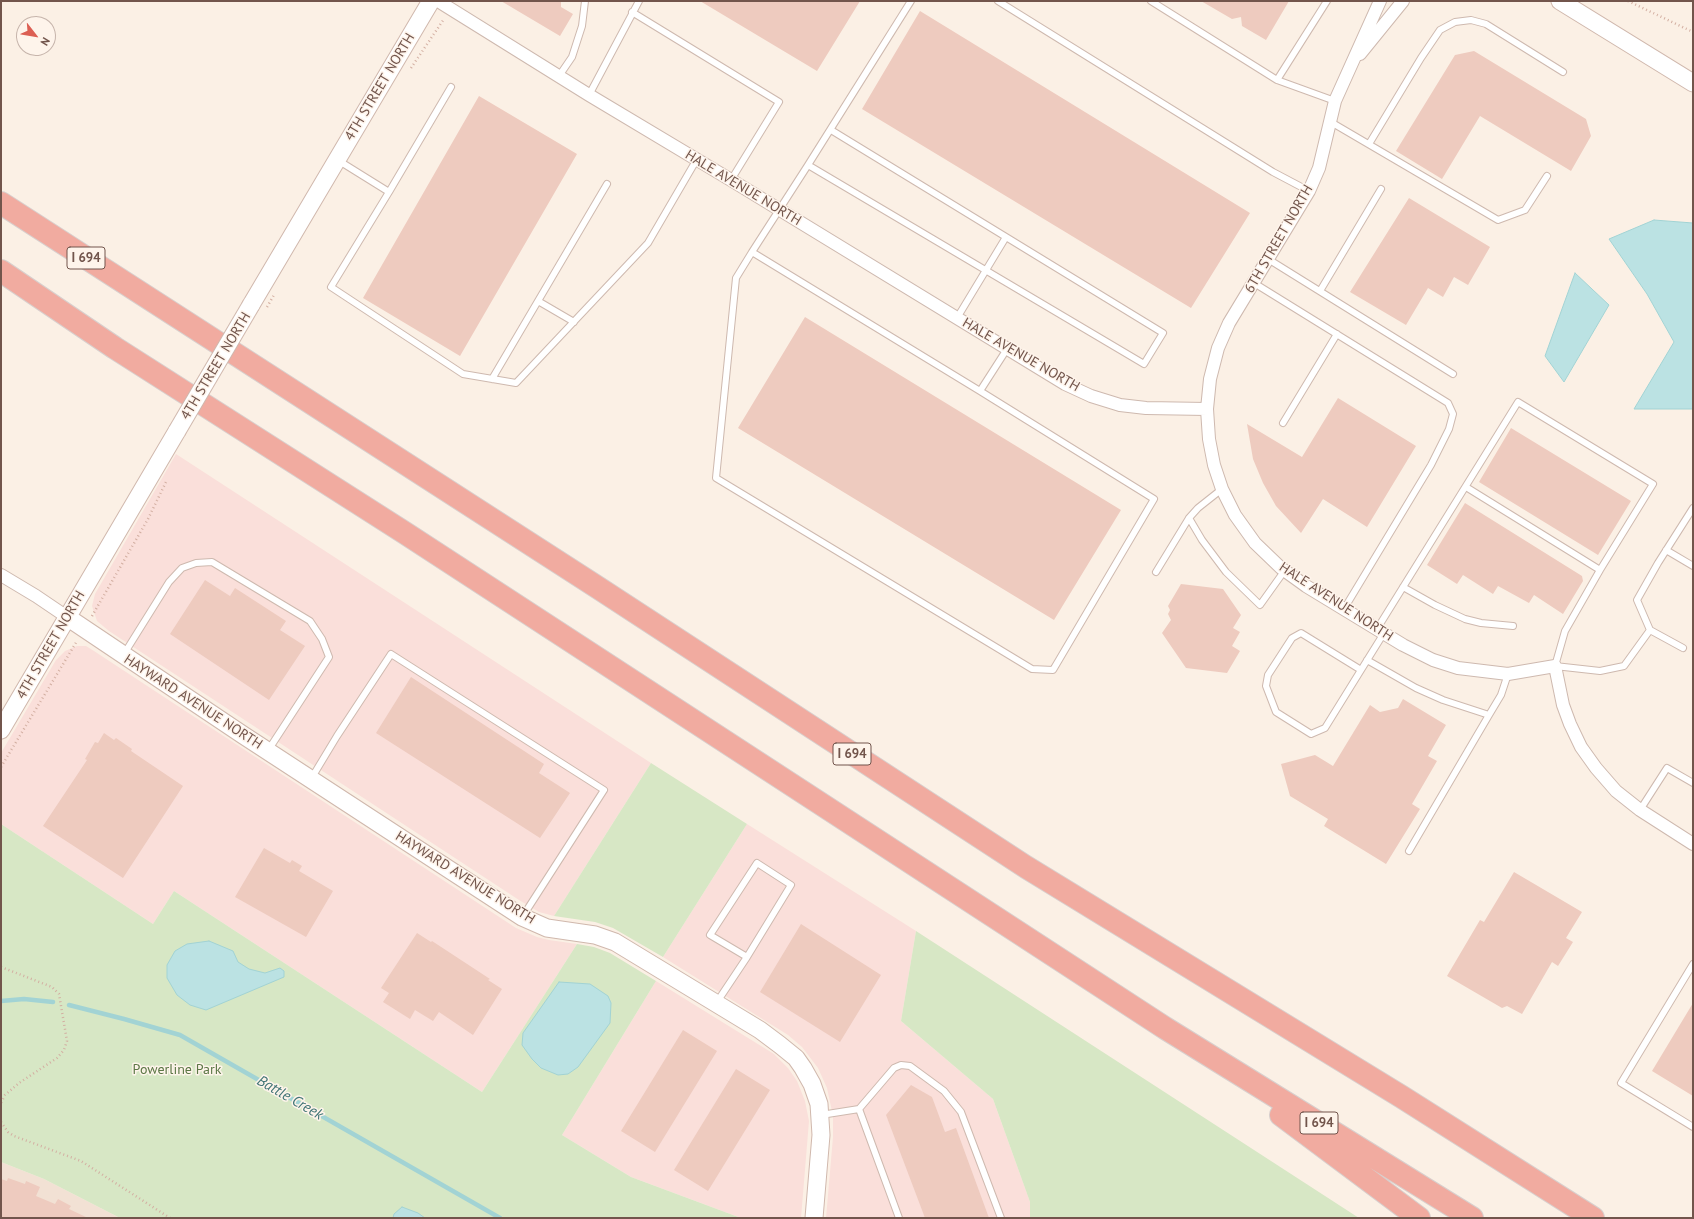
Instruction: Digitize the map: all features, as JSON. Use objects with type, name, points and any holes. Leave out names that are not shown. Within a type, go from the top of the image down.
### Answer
[{"type":"highway","name":"I 694","points":[[5,203],[1020,863],[1402,1097],[1593,1218]]},
{"type":"highway","name":"I 694","points":[[1,273],[115,348],[405,533],[1164,1028],[1472,1218]]},
{"type":"highway","points":[[1164,1028],[1419,1218]]},
{"type":"highway","points":[[1552,1192],[1609,1218]]},
{"type":"street","name":"4TH STREET NORTH","points":[[1,730],[431,1]]},
{"type":"street","name":"HALE AVENUE NORTH","points":[[438,1],[589,95],[697,159],[1065,384],[1091,396],[1120,405],[1146,408],[1207,409],[1209,439],[1214,465],[1222,489],[1236,515],[1255,543],[1285,570],[1344,609],[1403,645],[1433,660],[1458,668],[1508,674],[1555,666]]},
{"type":"street","name":"6TH STREET NORTH","points":[[1207,409],[1210,379],[1218,348],[1229,323],[1308,191],[1319,168],[1329,120],[1335,101],[1380,1]]},
{"type":"street","name":"6TH STREET NORTH","points":[[1349,68],[1403,1]]},
{"type":"street","points":[[1560,1],[1693,83]]},
{"type":"street","points":[[1,575],[36,596],[68,618]]},
{"type":"street","name":"HAYWARD AVENUE NORTH","points":[[68,618],[522,917],[547,928],[595,935],[613,941],[767,1035],[796,1058],[812,1084],[818,1101],[820,1115],[821,1135],[814,1218]]},
{"type":"street","points":[[1555,666],[1563,705],[1570,724],[1581,747],[1596,768],[1616,791],[1640,810],[1693,844]]},
{"type":"lane","points":[[559,76],[572,57],[582,26],[586,1]]},
{"type":"lane","points":[[589,95],[639,1]]},
{"type":"lane","points":[[752,252],[1154,499],[1053,670],[1032,669],[716,478],[736,278],[752,252],[781,210],[911,1]]},
{"type":"lane","points":[[998,1],[1273,172],[1308,191]]},
{"type":"lane","points":[[1151,1],[1277,80],[1335,101]]},
{"type":"lane","points":[[1277,80],[1327,1]]},
{"type":"lane","points":[[632,12],[779,102],[731,180]]},
{"type":"lane","points":[[1369,144],[1421,58],[1440,30],[1455,22],[1471,20],[1486,24],[1563,72]]},
{"type":"lane","points":[[451,87],[332,288],[463,374],[516,383],[648,243],[697,159]]},
{"type":"lane","points":[[1329,120],[1498,220],[1525,210],[1547,176]]},
{"type":"lane","points":[[808,165],[1144,364],[1163,333],[831,130]]},
{"type":"lane","points":[[344,164],[389,192]]},
{"type":"lane","points":[[492,379],[607,184]]},
{"type":"lane","points":[[1320,291],[1381,189]]},
{"type":"lane","points":[[957,318],[1006,237]]},
{"type":"lane","points":[[1268,258],[1453,374]]},
{"type":"lane","points":[[1254,283],[1448,403],[1453,414],[1449,429],[1431,465],[1344,609]]},
{"type":"lane","points":[[538,301],[574,322]]},
{"type":"lane","points":[[1283,423],[1337,334]]},
{"type":"lane","points":[[980,391],[1007,349]]},
{"type":"lane","points":[[1361,670],[1301,633],[1292,638],[1268,675],[1266,686],[1276,712],[1311,734],[1325,728],[1361,670],[1367,660],[1403,587],[1518,402],[1653,484],[1600,570],[1565,631],[1555,666],[1600,671],[1624,666],[1650,630]]},
{"type":"lane","points":[[1466,487],[1600,570]]},
{"type":"lane","points":[[1156,572],[1189,518],[1198,508],[1222,489]]},
{"type":"lane","points":[[1683,648],[1650,630],[1637,600],[1666,550],[1693,508]]},
{"type":"lane","points":[[1189,518],[1202,540],[1226,572],[1260,605],[1285,570]]},
{"type":"lane","points":[[1666,550],[1693,566]]},
{"type":"lane","points":[[123,655],[169,582],[182,568],[196,564],[212,562],[310,621],[322,639],[329,656],[268,751]]},
{"type":"lane","points":[[1403,587],[1435,605],[1465,619],[1481,623],[1513,626]]},
{"type":"lane","points":[[311,779],[336,736],[391,654],[604,790],[522,917]]},
{"type":"lane","points":[[1367,660],[1416,688],[1443,700],[1489,715]]},
{"type":"lane","points":[[1409,851],[1501,695],[1508,674]]},
{"type":"lane","points":[[1640,810],[1667,768],[1693,783]]},
{"type":"lane","points":[[716,1004],[747,957],[790,885],[757,863],[710,936],[747,957]]},
{"type":"lane","points":[[1693,964],[1621,1083],[1693,1127]]},
{"type":"lane","points":[[820,1115],[859,1109],[894,1068],[901,1065],[910,1066],[944,1091],[960,1112],[1001,1218]]},
{"type":"lane","points":[[859,1109],[899,1218]]},
{"type":"path","points":[[1628,1],[1693,32]]},
{"type":"path","points":[[1,767],[148,519],[170,476]]},
{"type":"path","points":[[1,968],[52,987],[59,994],[67,1041],[64,1050],[57,1058],[18,1083],[5,1095],[1,1103]]},
{"type":"path","points":[[1,1122],[8,1132],[14,1136],[81,1161],[170,1218]]},
{"type":"shaded area","points":[[176,454],[651,763],[554,916],[539,912],[519,900],[109,631],[97,621],[92,606],[95,594]]},
{"type":"shaded area","points":[[77,646],[86,646],[94,651],[516,928],[537,937],[577,944],[482,1092],[174,891],[153,924],[1,824],[1,753],[56,660],[65,651]]},
{"type":"shaded area","points":[[747,824],[916,931],[901,1021],[993,1099],[1030,1202],[1030,1218],[826,1218],[833,1137],[833,1116],[827,1088],[818,1068],[802,1047],[788,1035],[663,957]]},
{"type":"shaded area","points":[[656,981],[774,1054],[788,1068],[797,1081],[805,1101],[809,1121],[801,1218],[741,1218],[631,1177],[562,1135]]},
{"type":"shaded area","points":[[1,1162],[44,1179],[120,1218],[1,1218]]},
{"type":"green space","points":[[651,763],[747,824],[663,957],[613,928],[595,922],[554,916]]},
{"type":"green space","name":"Powerline Park","points":[[1,824],[153,924],[174,891],[482,1092],[577,944],[594,947],[610,953],[656,981],[562,1135],[631,1177],[741,1218],[120,1218],[44,1179],[1,1162]]},
{"type":"green space","points":[[916,931],[1359,1218],[1030,1218],[1030,1202],[993,1099],[901,1021]]},
{"type":"water","points":[[1654,220],[1693,223],[1693,409],[1634,409],[1674,342],[1647,294],[1609,239]]},
{"type":"water","points":[[1575,273],[1609,305],[1564,382],[1545,356]]},
{"type":"water","points":[[209,941],[233,951],[238,962],[249,969],[265,973],[280,968],[284,971],[284,977],[206,1010],[190,1005],[177,995],[167,978],[167,965],[175,951],[187,944]]},
{"type":"water","points":[[559,982],[590,984],[608,996],[611,1003],[610,1023],[578,1067],[568,1074],[558,1075],[541,1068],[532,1059],[522,1045],[523,1033]]},
{"type":"water","points":[[402,1207],[418,1213],[425,1218],[393,1218],[394,1214]]},
{"type":"building","points":[[501,1],[561,1],[561,7],[573,14],[560,36]]},
{"type":"building","points":[[700,1],[860,1],[817,71]]},
{"type":"building","points":[[1201,1],[1289,1],[1266,40],[1242,26],[1241,17],[1232,19]]},
{"type":"building","points":[[920,11],[1250,213],[1191,308],[862,109]]},
{"type":"building","points":[[1474,51],[1586,119],[1591,136],[1571,171],[1480,116],[1442,179],[1396,151],[1455,55]]},
{"type":"building","points":[[479,96],[577,154],[460,356],[363,298]]},
{"type":"building","points":[[1409,198],[1490,247],[1468,285],[1454,277],[1443,297],[1428,288],[1406,325],[1350,292]]},
{"type":"building","points":[[805,317],[1121,510],[1054,620],[738,428]]},
{"type":"building","points":[[1338,398],[1416,446],[1367,527],[1323,499],[1301,533],[1276,506],[1263,483],[1253,459],[1247,424],[1302,457]]},
{"type":"building","points":[[1511,428],[1631,501],[1598,555],[1479,482]]},
{"type":"building","points":[[1465,503],[1582,576],[1583,581],[1563,614],[1534,595],[1529,603],[1498,586],[1493,594],[1463,575],[1457,584],[1427,565]]},
{"type":"building","points":[[205,580],[230,596],[235,588],[286,621],[280,630],[305,646],[269,700],[170,634]]},
{"type":"building","points":[[1181,584],[1223,589],[1241,615],[1233,628],[1240,632],[1232,646],[1240,651],[1227,673],[1186,668],[1162,633],[1171,620],[1168,614],[1170,610],[1168,606]]},
{"type":"building","points":[[411,677],[544,764],[539,773],[570,793],[540,838],[376,733]]},
{"type":"building","points":[[1403,699],[1446,725],[1428,756],[1437,761],[1412,804],[1420,809],[1386,864],[1324,826],[1328,819],[1290,796],[1281,764],[1315,755],[1333,766],[1370,705],[1380,712],[1398,708]]},
{"type":"building","points":[[104,733],[114,740],[116,738],[132,749],[131,751],[183,786],[123,878],[43,826],[87,760],[85,759],[95,742],[98,743]]},
{"type":"building","points":[[264,848],[290,863],[292,860],[302,866],[299,871],[333,891],[306,937],[235,897]]},
{"type":"building","points":[[1514,872],[1582,912],[1566,938],[1573,942],[1558,966],[1552,962],[1522,1014],[1507,1006],[1502,1008],[1447,976],[1480,920],[1484,922]]},
{"type":"building","points":[[801,924],[881,975],[840,1042],[760,992]]},
{"type":"building","points":[[417,933],[431,942],[432,941],[490,979],[488,980],[502,989],[473,1035],[439,1012],[433,1021],[415,1010],[410,1019],[383,1002],[389,993],[381,988]]},
{"type":"building","points":[[1693,1003],[1693,1096],[1652,1071]]},
{"type":"building","points":[[683,1030],[717,1051],[655,1152],[621,1131]]},
{"type":"building","points":[[736,1069],[770,1090],[708,1191],[674,1170]]},
{"type":"building","points":[[911,1085],[932,1097],[945,1132],[956,1128],[989,1218],[925,1218],[886,1115]]},
{"type":"building","points":[[8,1178],[25,1184],[26,1181],[40,1187],[36,1196],[55,1204],[58,1199],[71,1206],[69,1209],[88,1218],[1,1218],[1,1179],[7,1181]]},
{"type":"waterway","name":"Battle Creek","points":[[1,1001],[24,999],[53,1002]]},
{"type":"waterway","name":"Battle Creek","points":[[69,1005],[180,1035],[500,1218]]}]
